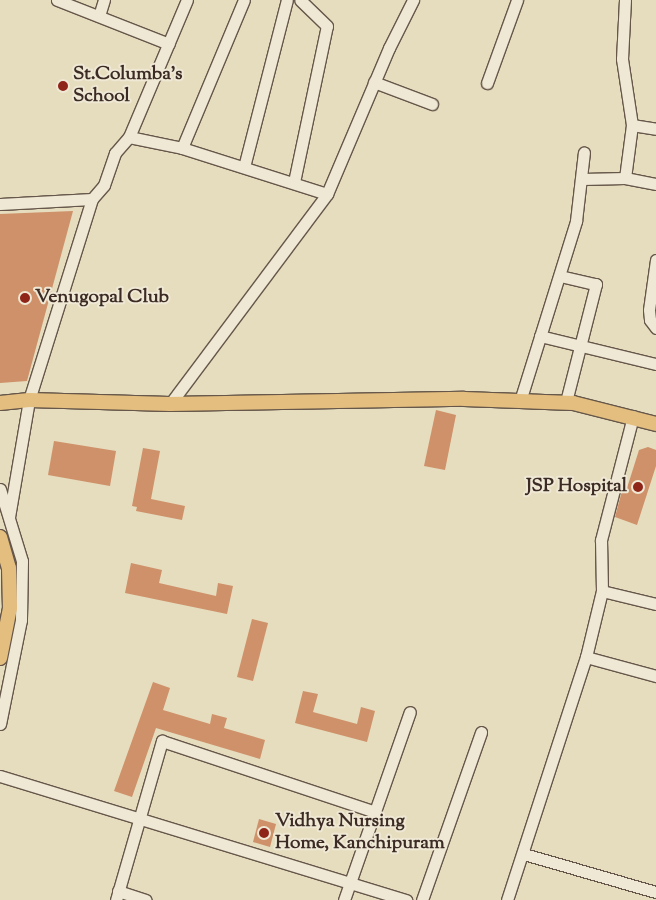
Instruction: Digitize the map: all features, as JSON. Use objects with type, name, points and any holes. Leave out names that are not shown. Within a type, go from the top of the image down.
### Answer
[{"type":"main road","points":[[0,404],[30,400],[170,404],[566,402],[633,416],[656,424]]},
{"type":"main road","points":[[0,536],[8,568],[10,608],[0,658]]},
{"type":"street","points":[[57,0],[169,44]]},
{"type":"street","points":[[99,16],[104,0]]},
{"type":"street","points":[[9,517],[30,400],[92,199],[104,185],[115,153],[129,137],[187,0]]},
{"type":"street","points":[[182,148],[244,0]]},
{"type":"street","points":[[244,167],[287,0]]},
{"type":"street","points":[[294,182],[327,26],[300,0]]},
{"type":"street","points":[[170,404],[327,194],[374,82],[413,0]]},
{"type":"street","points":[[487,83],[517,0]]},
{"type":"street","points":[[624,178],[632,125],[622,59],[625,0]]},
{"type":"street","points":[[374,82],[432,104]]},
{"type":"street","points":[[632,125],[656,129]]},
{"type":"street","points":[[129,137],[182,148],[327,194]]},
{"type":"street","points":[[520,401],[576,221],[584,152]]},
{"type":"street","points":[[582,180],[624,178],[656,184]]},
{"type":"street","points":[[0,204],[92,199]]},
{"type":"street","points":[[656,260],[649,310],[650,320],[656,328]]},
{"type":"street","points":[[560,276],[596,284],[566,402]]},
{"type":"street","points":[[540,336],[581,344],[656,364]]},
{"type":"street","points":[[507,900],[524,854],[586,657],[602,591],[601,540],[633,416]]},
{"type":"street","points":[[0,489],[22,561],[21,620],[0,724]]},
{"type":"street","points":[[602,591],[656,604]]},
{"type":"street","points":[[586,657],[656,676]]},
{"type":"street","points":[[344,900],[410,712]]},
{"type":"street","points":[[422,900],[481,732]]},
{"type":"street","points":[[146,900],[117,896],[162,741],[375,812]]},
{"type":"street","points":[[0,776],[406,900]]},
{"type":"street","points":[[524,854],[656,892]]},
{"type":"building","name":"Venugopal Club","points":[[73,211],[27,381],[0,383],[0,214]]},
{"type":"building","points":[[436,410],[456,415],[445,470],[424,466]]},
{"type":"building","points":[[54,441],[116,451],[110,486],[48,475]]},
{"type":"building","points":[[648,447],[656,450],[656,466],[637,525],[615,517],[623,487],[627,488],[639,450]]},
{"type":"building","points":[[143,448],[160,451],[151,499],[185,506],[182,520],[136,511],[137,507],[132,506]]},
{"type":"building","points":[[131,563],[162,570],[159,583],[216,596],[218,583],[233,586],[227,614],[125,593]]},
{"type":"building","points":[[252,619],[268,623],[253,681],[237,677]]},
{"type":"building","points":[[153,682],[170,688],[163,710],[210,724],[212,714],[227,718],[224,728],[265,740],[260,759],[156,728],[132,797],[114,791]]},
{"type":"building","points":[[303,691],[318,694],[313,712],[357,724],[361,707],[375,711],[367,742],[295,723]]},
{"type":"building","points":[[259,819],[276,824],[270,847],[253,842]]},
{"type":"place","name":"St.Columba's School","points":[[63,86]]},
{"type":"place","name":"Venugopal Club","points":[[25,298]]},
{"type":"place","name":"JSP Hospital","points":[[638,487]]},
{"type":"place","name":"Vidhya Nursing Home, Kanchipuram","points":[[264,833]]}]
